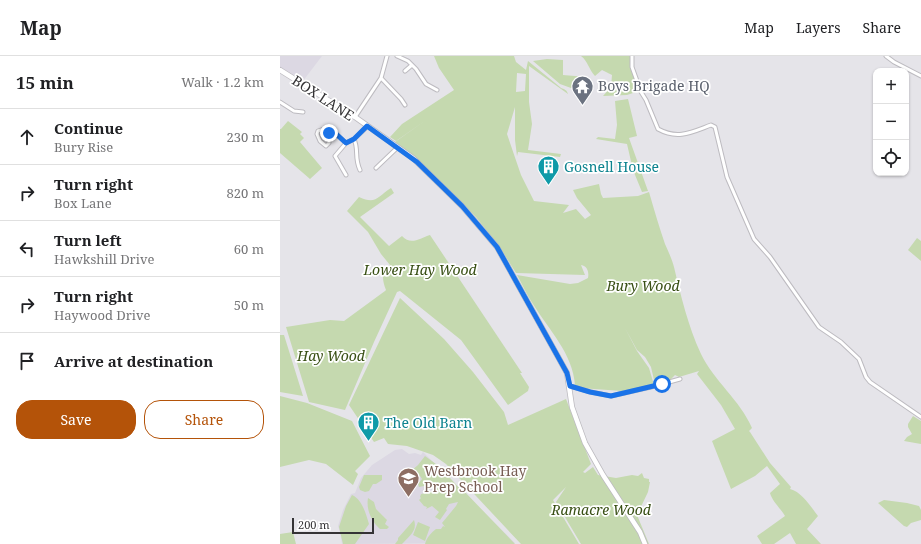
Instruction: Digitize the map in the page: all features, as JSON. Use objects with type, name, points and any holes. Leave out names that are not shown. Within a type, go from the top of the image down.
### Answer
[{"type":"main road","name":"BOX LANE","points":[[280,70],[355,117],[413,158],[462,206],[497,247],[567,373],[572,407],[585,443],[640,532],[645,544]]},
{"type":"street","points":[[355,117],[381,78],[387,56]]},
{"type":"street","points":[[397,56],[401,57],[412,65],[426,84],[437,90]]},
{"type":"street","points":[[632,56],[632,67],[641,92],[646,100],[658,129],[685,135],[711,125],[715,127],[727,177],[754,239],[770,257],[819,327],[840,342],[859,359],[866,377],[870,382],[921,417]]},
{"type":"street","points":[[886,56],[894,62],[921,76]]},
{"type":"street","points":[[405,71],[412,65]]},
{"type":"street","points":[[381,78],[401,98],[405,105]]},
{"type":"street","points":[[280,102],[294,111],[303,112]]},
{"type":"street","points":[[346,175],[335,156],[346,143],[354,139],[367,126]]},
{"type":"street","points":[[329,133],[329,143],[326,146],[320,141],[317,134],[318,131],[324,129],[329,133],[334,132],[346,143]]},
{"type":"street","points":[[354,139],[357,146],[357,163],[360,170]]},
{"type":"street","points":[[376,168],[398,147]]},
{"type":"street","points":[[570,386],[611,396],[680,380]]},
{"type":"shaded area","points":[[280,56],[322,56],[303,81],[280,67]]},
{"type":"shaded area","name":"Westbrook Hay Prep School","points":[[402,449],[409,454],[415,453],[421,455],[423,452],[515,543],[342,544],[338,526],[343,510],[351,494],[355,493],[361,478],[372,465],[395,450]]},
{"type":"green space","name":"Bury Wood","points":[[434,56],[514,56],[516,62],[526,70],[528,61],[567,92],[568,94],[529,66],[529,102],[532,124],[528,150],[561,154],[560,157],[518,152],[517,156],[515,140],[515,107],[507,134],[521,175],[534,201],[569,205],[563,213],[576,209],[585,219],[591,215],[577,198],[573,190],[599,184],[603,198],[638,196],[649,192],[663,238],[673,264],[689,322],[701,354],[706,364],[741,408],[752,428],[749,431],[770,463],[791,487],[790,489],[802,496],[818,516],[807,529],[821,544],[796,544],[790,533],[774,544],[762,544],[757,536],[785,516],[770,493],[780,484],[767,466],[755,476],[731,489],[712,441],[735,429],[721,405],[697,374],[699,371],[679,377],[675,375],[670,380],[655,384],[651,367],[645,357],[637,350],[625,328],[637,351],[649,368],[654,385],[622,391],[580,388],[575,385],[570,363],[565,353],[531,301],[517,275],[570,284],[578,283],[588,278],[587,268],[581,265],[585,275],[516,273],[501,249],[476,217],[420,162],[395,142],[426,120],[396,141],[390,137],[402,124],[454,90],[439,68]],"holes":[[[517,73],[526,74],[525,91],[516,92]]]},
{"type":"green space","points":[[581,56],[631,56],[631,69],[639,91],[627,95],[603,96],[611,87],[612,75],[602,70],[595,76]]},
{"type":"green space","points":[[547,59],[563,60],[563,75],[587,77],[587,87],[582,86],[582,84],[581,86],[576,85],[571,88],[560,84],[533,61]]},
{"type":"green space","points":[[628,99],[637,136],[629,138],[648,191],[642,192],[633,170],[627,144],[596,139],[598,137],[615,139],[617,125],[615,101]]},
{"type":"green space","points":[[288,121],[302,132],[300,134],[304,138],[300,142],[322,168],[310,179],[280,153],[280,129]]},
{"type":"green space","name":"Lower Hay Wood","points":[[391,188],[394,193],[360,217],[389,246],[402,236],[405,239],[412,241],[430,235],[522,373],[520,373],[529,387],[528,391],[508,405],[461,340],[400,291],[397,292],[345,410],[309,402],[286,327],[330,320],[344,321],[386,290],[383,280],[383,272],[384,269],[390,265],[381,254],[368,232],[347,211],[359,197],[373,200]]},
{"type":"green space","points":[[917,238],[921,241],[921,261],[908,250]]},
{"type":"green space","name":"Ramacre Wood","points":[[400,298],[444,339],[473,372],[504,412],[508,425],[566,399],[591,464],[583,472],[585,473],[593,467],[598,475],[616,478],[632,475],[638,476],[642,473],[644,478],[649,479],[650,482],[648,492],[637,515],[649,544],[581,544],[556,502],[566,487],[553,500],[579,544],[521,544],[446,464],[433,455],[407,446],[388,444],[384,438],[374,442],[349,405]]},
{"type":"green space","points":[[280,335],[284,335],[303,396],[280,392]]},
{"type":"green space","points":[[280,396],[307,403],[352,421],[370,456],[355,471],[358,474],[353,485],[326,464],[309,460],[280,467]]},
{"type":"green space","points":[[913,416],[921,421],[921,444],[904,441],[912,434],[908,424]]},
{"type":"green space","points":[[425,456],[440,467],[515,544],[425,544],[428,537],[436,529],[441,529],[443,526],[445,527],[442,523],[458,502],[449,504],[440,520],[435,517],[439,512],[432,506],[426,509],[427,507],[424,506],[419,500],[421,498],[421,494],[435,491],[434,484],[419,487],[418,484],[422,479],[420,476],[410,472]]},
{"type":"green space","points":[[364,475],[382,475],[382,480],[376,484],[373,484],[369,491],[365,492],[360,490],[359,487]]},
{"type":"green space","points":[[352,495],[361,503],[369,524],[355,544],[343,544],[339,527],[346,506]]},
{"type":"green space","points":[[368,498],[374,502],[376,509],[387,520],[385,524],[389,527],[387,529],[380,529],[372,519],[368,506]]},
{"type":"green space","points":[[884,500],[919,506],[921,510],[921,520],[911,523],[907,527],[904,526],[878,503]]},
{"type":"green space","points":[[414,520],[415,527],[412,534],[402,544],[395,544],[398,538]]},
{"type":"green space","points":[[418,522],[430,527],[425,541],[413,535]]},
{"type":"green space","points":[[293,532],[296,544],[280,544],[280,534]]},
{"type":"place","name":"Boys Brigade HQ","points":[[582,106]]},
{"type":"place","name":"Gosnell House","points":[[549,186]]},
{"type":"place","name":"The Old Barn","points":[[368,442]]},
{"type":"place","name":"Westbrook Hay Prep School","points":[[409,498]]},
{"type":"route","points":[[329,133],[334,132],[346,143],[354,139],[367,126],[413,158],[462,206],[497,247],[567,373],[570,386],[611,396],[662,384]]},
{"type":"park label","name":"Hay Wood","points":[[331,356]]}]
